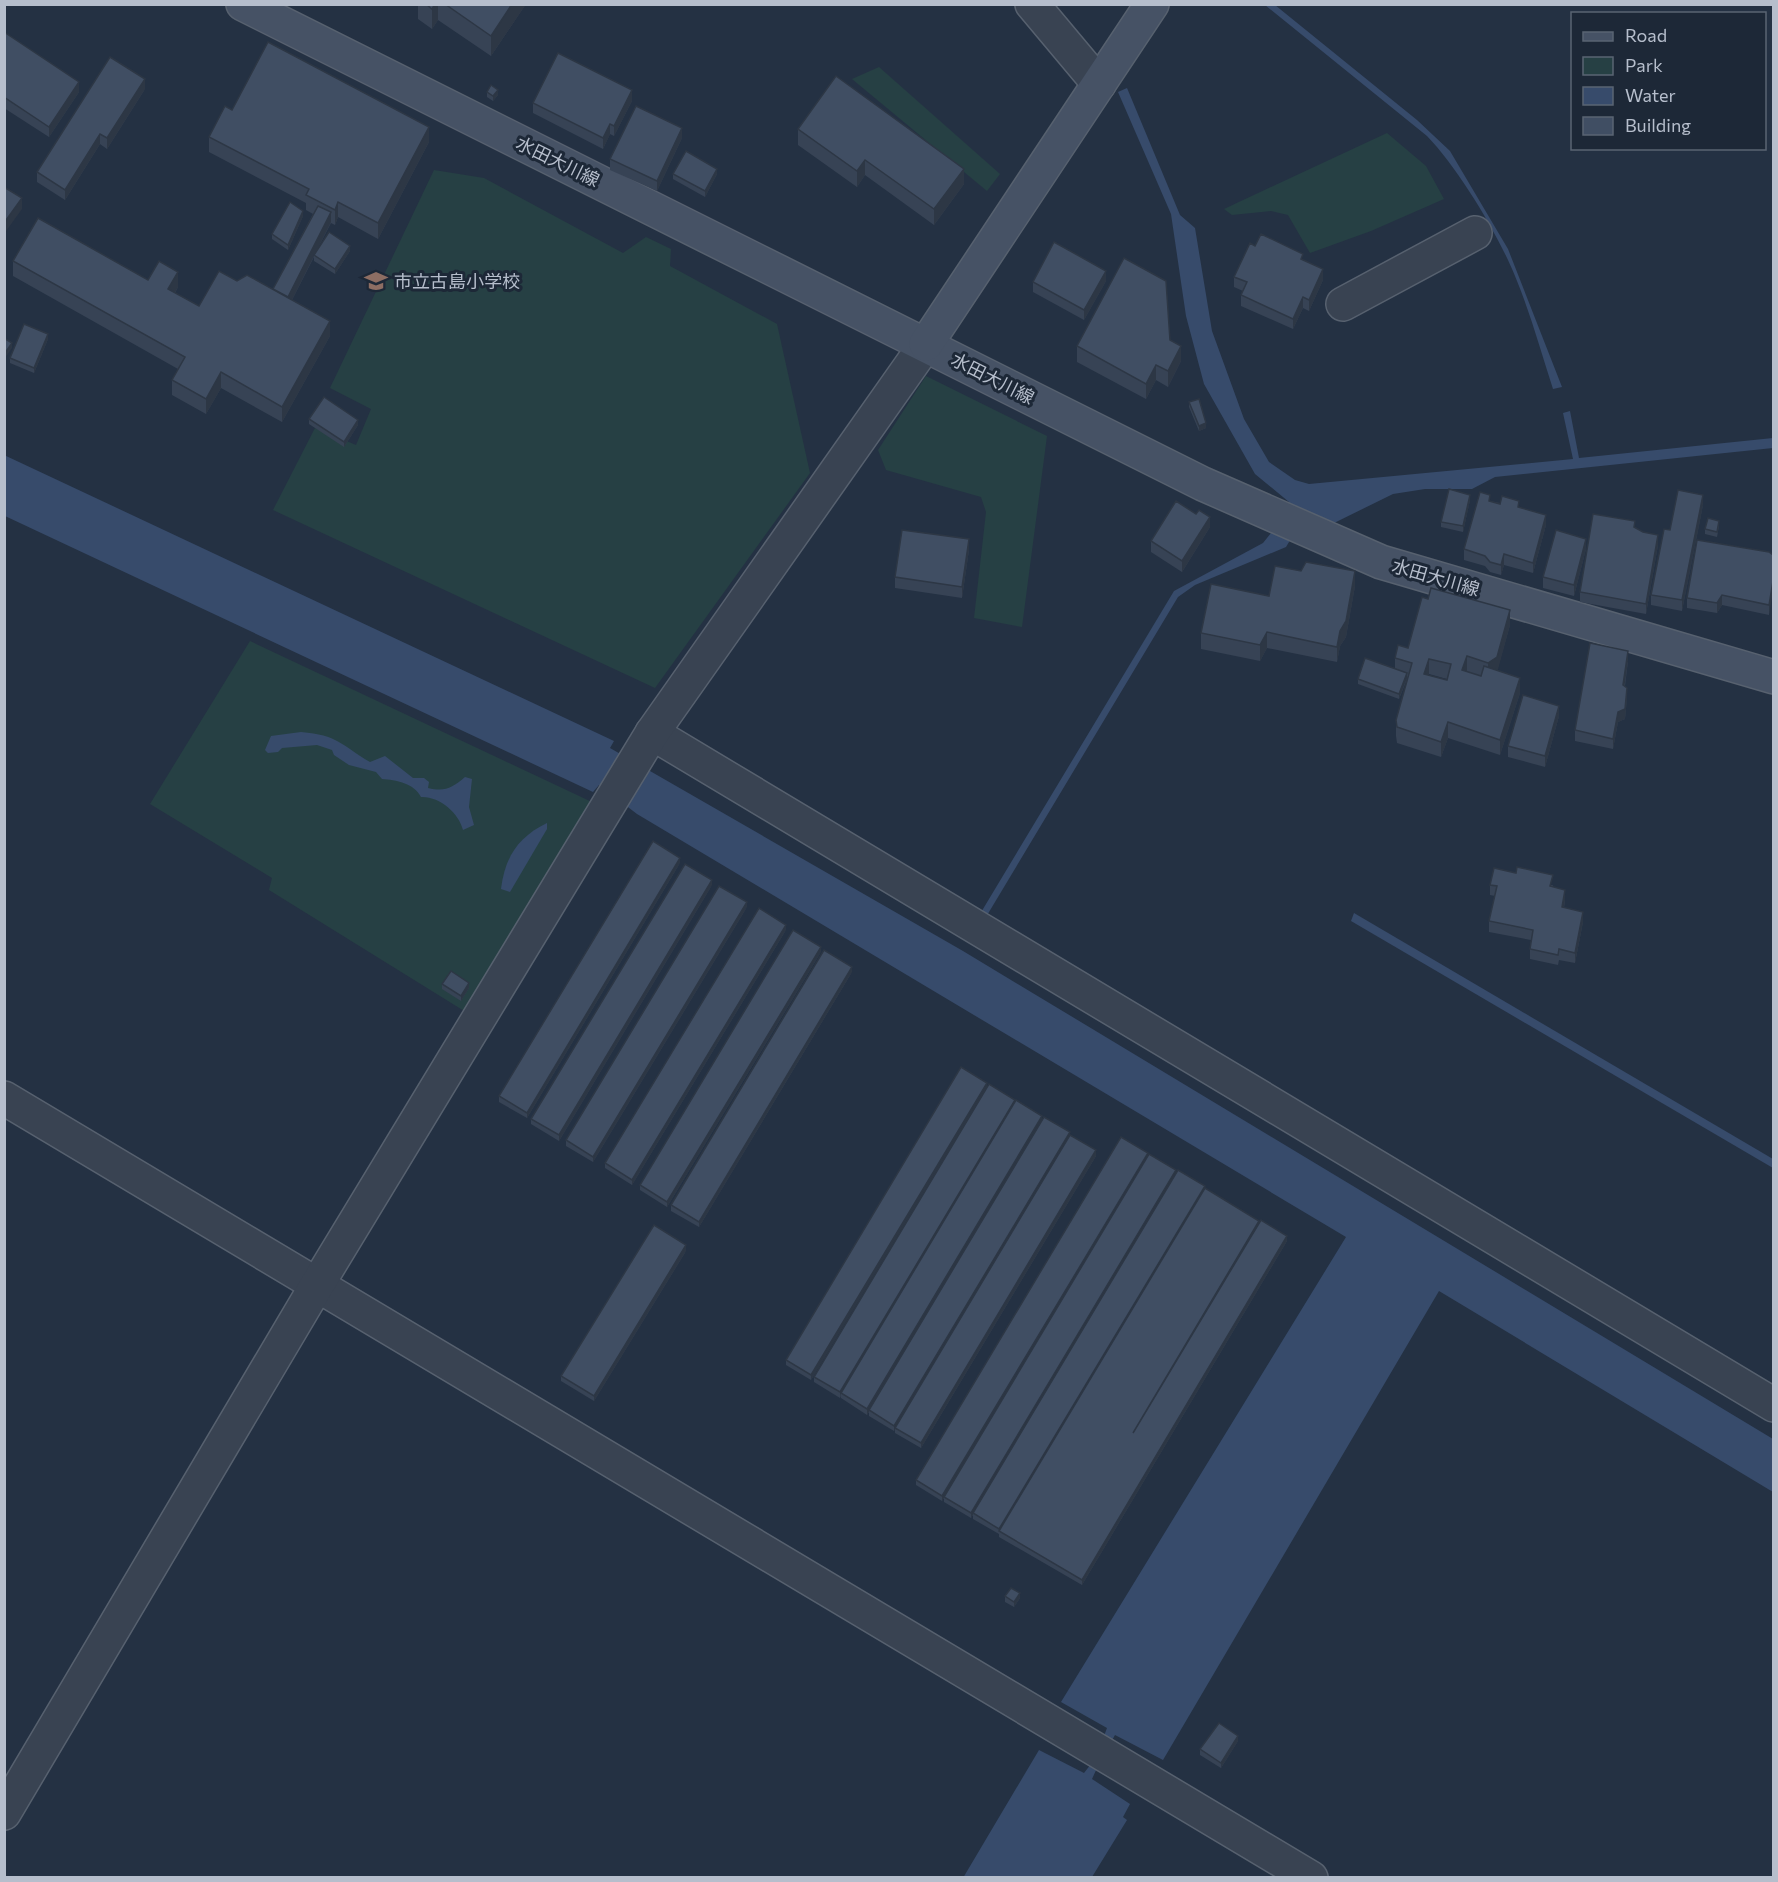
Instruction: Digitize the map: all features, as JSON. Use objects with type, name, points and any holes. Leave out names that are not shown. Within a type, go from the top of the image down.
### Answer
[{"type":"main road","name":"水田大川線","points":[[243,4],[1203,484],[1381,562],[1773,677]]},
{"type":"main road","points":[[926,344],[1152,4]]},
{"type":"street","points":[[1032,4],[1099,84]]},
{"type":"street","points":[[1343,304],[1475,234]]},
{"type":"street","points":[[4,1812],[317,1285],[648,740],[926,344]]},
{"type":"street","points":[[648,740],[1773,1405]]},
{"type":"street","points":[[4,1098],[1311,1878]]},
{"type":"green space","points":[[879,67],[1000,174],[987,191],[852,79]]},
{"type":"green space","points":[[1387,133],[1426,166],[1444,199],[1371,231],[1310,253],[1288,215],[1271,211],[1232,215],[1224,209]]},
{"type":"green space","points":[[434,170],[484,178],[623,253],[646,237],[671,249],[670,266],[777,324],[810,473],[655,688],[273,510],[315,428],[356,445],[371,409],[330,388]]},
{"type":"green space","points":[[926,376],[1047,436],[1022,627],[974,618],[986,512],[981,497],[886,470],[878,450]]},
{"type":"green space","points":[[250,641],[594,803],[469,1014],[269,890],[272,878],[150,804]]},
{"type":"water","points":[[1265,5],[1275,5],[1417,120],[1450,151],[1508,249],[1562,387],[1553,389],[1526,304],[1508,259],[1476,202],[1439,149],[1427,136]]},
{"type":"water","points":[[1127,88],[1180,215],[1195,228],[1212,331],[1244,419],[1269,462],[1295,480],[1309,484],[1573,459],[1563,413],[1570,411],[1579,458],[1773,438],[1773,448],[1495,477],[1472,489],[1425,489],[1393,494],[1332,524],[1307,512],[1286,547],[1195,585],[1178,597],[986,917],[980,914],[1174,591],[1263,543],[1279,523],[1289,502],[1255,474],[1204,384],[1186,316],[1171,214],[1118,92]]},
{"type":"water","points":[[4,455],[614,741],[610,748],[963,951],[1773,1439],[1773,1492],[1439,1291],[1163,1760],[1115,1735],[1111,1742],[1104,1736],[1107,1728],[1061,1702],[1346,1237],[637,814],[599,785],[593,792],[5,516]]},
{"type":"water","points":[[301,732],[331,738],[370,762],[385,756],[413,778],[424,778],[429,782],[428,788],[444,789],[465,777],[472,779],[469,807],[474,825],[463,830],[453,812],[435,799],[421,797],[414,788],[404,783],[382,779],[376,772],[349,765],[334,755],[332,750],[317,745],[282,748],[278,752],[268,753],[265,750],[271,736]]},
{"type":"water","points":[[547,823],[547,829],[510,892],[501,889],[506,867],[515,849],[528,835]]},
{"type":"water","points":[[1354,913],[1773,1159],[1773,1168],[1351,921]]},
{"type":"water","points":[[1039,1750],[1084,1773],[1091,1764],[1097,1768],[1092,1779],[1130,1804],[1123,1817],[1127,1820],[1092,1877],[963,1878]]},
{"type":"building","points":[[445,4],[512,4],[491,36]]},
{"type":"building","points":[[4,32],[79,82],[49,127],[4,97]]},
{"type":"building","points":[[268,42],[429,127],[378,223],[338,202],[335,210],[306,195],[309,189],[209,137],[225,106],[232,110]]},
{"type":"building","points":[[558,53],[632,90],[614,126],[610,124],[603,138],[533,103]]},
{"type":"building","points":[[110,57],[145,79],[107,138],[100,134],[65,190],[37,172]]},
{"type":"building","points":[[836,76],[964,169],[934,209],[865,160],[857,171],[798,129]]},
{"type":"building","points":[[491,85],[498,90],[493,96],[487,92]]},
{"type":"building","points":[[636,106],[682,128],[657,181],[610,159]]},
{"type":"building","points":[[686,151],[717,169],[705,191],[673,174]]},
{"type":"building","points":[[4,187],[22,198],[4,223]]},
{"type":"building","points":[[290,202],[303,211],[288,245],[272,234]]},
{"type":"building","points":[[318,206],[331,212],[288,297],[273,289]]},
{"type":"building","points":[[38,218],[148,280],[159,261],[178,272],[168,289],[199,306],[219,271],[237,281],[247,275],[330,321],[282,407],[221,372],[206,399],[172,380],[185,357],[13,261]]},
{"type":"building","points":[[329,232],[350,246],[335,269],[314,255]]},
{"type":"building","points":[[1261,234],[1303,254],[1301,259],[1323,269],[1309,300],[1303,297],[1293,319],[1241,295],[1247,282],[1234,277],[1250,243],[1255,246]]},
{"type":"building","points":[[1054,242],[1106,271],[1084,310],[1033,282]]},
{"type":"building","points":[[1124,258],[1166,281],[1170,340],[1181,346],[1168,371],[1156,365],[1146,384],[1077,346]]},
{"type":"building","points":[[24,324],[48,334],[34,368],[10,358]]},
{"type":"building","points":[[4,338],[12,343],[5,353],[4,352]]},
{"type":"building","points":[[324,397],[358,420],[344,442],[309,419]]},
{"type":"building","points":[[1199,399],[1206,423],[1199,426],[1189,402]]},
{"type":"building","points":[[1449,489],[1470,495],[1463,526],[1441,522]]},
{"type":"building","points":[[1678,490],[1703,495],[1682,600],[1651,595],[1664,529],[1670,530]]},
{"type":"building","points":[[1480,492],[1490,495],[1489,501],[1500,504],[1502,496],[1519,501],[1518,507],[1546,515],[1533,563],[1504,554],[1501,565],[1490,562],[1485,556],[1464,549]]},
{"type":"building","points":[[1176,501],[1196,514],[1199,510],[1210,517],[1182,561],[1151,541]]},
{"type":"building","points":[[1593,514],[1635,521],[1634,527],[1643,532],[1658,535],[1646,604],[1580,592]]},
{"type":"building","points":[[1708,518],[1719,521],[1717,532],[1705,529]]},
{"type":"building","points":[[902,530],[969,539],[962,587],[895,577]]},
{"type":"building","points":[[1556,530],[1586,539],[1574,585],[1543,577]]},
{"type":"building","points":[[1697,540],[1769,552],[1773,555],[1773,581],[1769,605],[1722,595],[1717,603],[1687,598]]},
{"type":"building","points":[[1306,562],[1355,571],[1346,621],[1340,631],[1337,647],[1267,632],[1260,645],[1201,633],[1211,584],[1269,596],[1275,566],[1301,571]]},
{"type":"building","points":[[1431,588],[1510,610],[1497,657],[1488,663],[1467,656],[1462,670],[1481,676],[1484,666],[1520,678],[1500,740],[1448,722],[1441,742],[1397,727],[1396,720],[1412,663],[1395,658],[1398,645],[1408,648],[1422,597],[1428,599]],"holes":[[[1429,659],[1451,664],[1447,680],[1424,674]]]},
{"type":"building","points":[[1590,643],[1628,651],[1623,685],[1627,688],[1625,709],[1618,712],[1613,739],[1575,730]]},
{"type":"building","points":[[1365,658],[1407,673],[1399,694],[1358,679]]},
{"type":"building","points":[[1523,695],[1559,706],[1545,756],[1508,746]]},
{"type":"building","points":[[653,841],[680,858],[527,1113],[499,1096]]},
{"type":"building","points":[[685,864],[712,880],[559,1135],[531,1119]]},
{"type":"building","points":[[1517,867],[1553,875],[1550,886],[1565,890],[1562,907],[1583,912],[1575,953],[1559,949],[1558,955],[1530,949],[1533,930],[1489,921],[1497,886],[1490,885],[1494,868],[1516,873]]},
{"type":"building","points":[[719,886],[747,902],[593,1157],[566,1140]]},
{"type":"building","points":[[759,908],[786,925],[632,1180],[605,1163]]},
{"type":"building","points":[[793,930],[821,947],[667,1202],[640,1185]]},
{"type":"building","points":[[824,950],[852,967],[699,1222],[671,1205]]},
{"type":"building","points":[[451,971],[469,983],[461,996],[442,984]]},
{"type":"building","points":[[961,1067],[987,1083],[811,1375],[786,1360]]},
{"type":"building","points":[[989,1084],[1015,1100],[840,1392],[814,1377]]},
{"type":"building","points":[[1016,1100],[1042,1116],[867,1409],[841,1393]]},
{"type":"building","points":[[1044,1117],[1070,1132],[894,1426],[869,1410]]},
{"type":"building","points":[[1070,1135],[1096,1150],[921,1443],[895,1428]]},
{"type":"building","points":[[1121,1137],[1148,1153],[942,1496],[916,1480]]},
{"type":"building","points":[[1149,1154],[1176,1170],[971,1513],[944,1497]]},
{"type":"building","points":[[1178,1170],[1205,1186],[999,1529],[973,1513]]},
{"type":"building","points":[[1205,1188],[1259,1221],[1133,1433],[1261,1220],[1287,1236],[1082,1580],[999,1531]]},
{"type":"building","points":[[654,1225],[686,1245],[594,1396],[561,1376]]},
{"type":"building","points":[[1011,1588],[1020,1593],[1014,1602],[1005,1596]]},
{"type":"building","points":[[1219,1723],[1238,1736],[1221,1763],[1200,1749]]},
{"type":"place","name":"市立古島小学校","points":[[376,281]]}]
